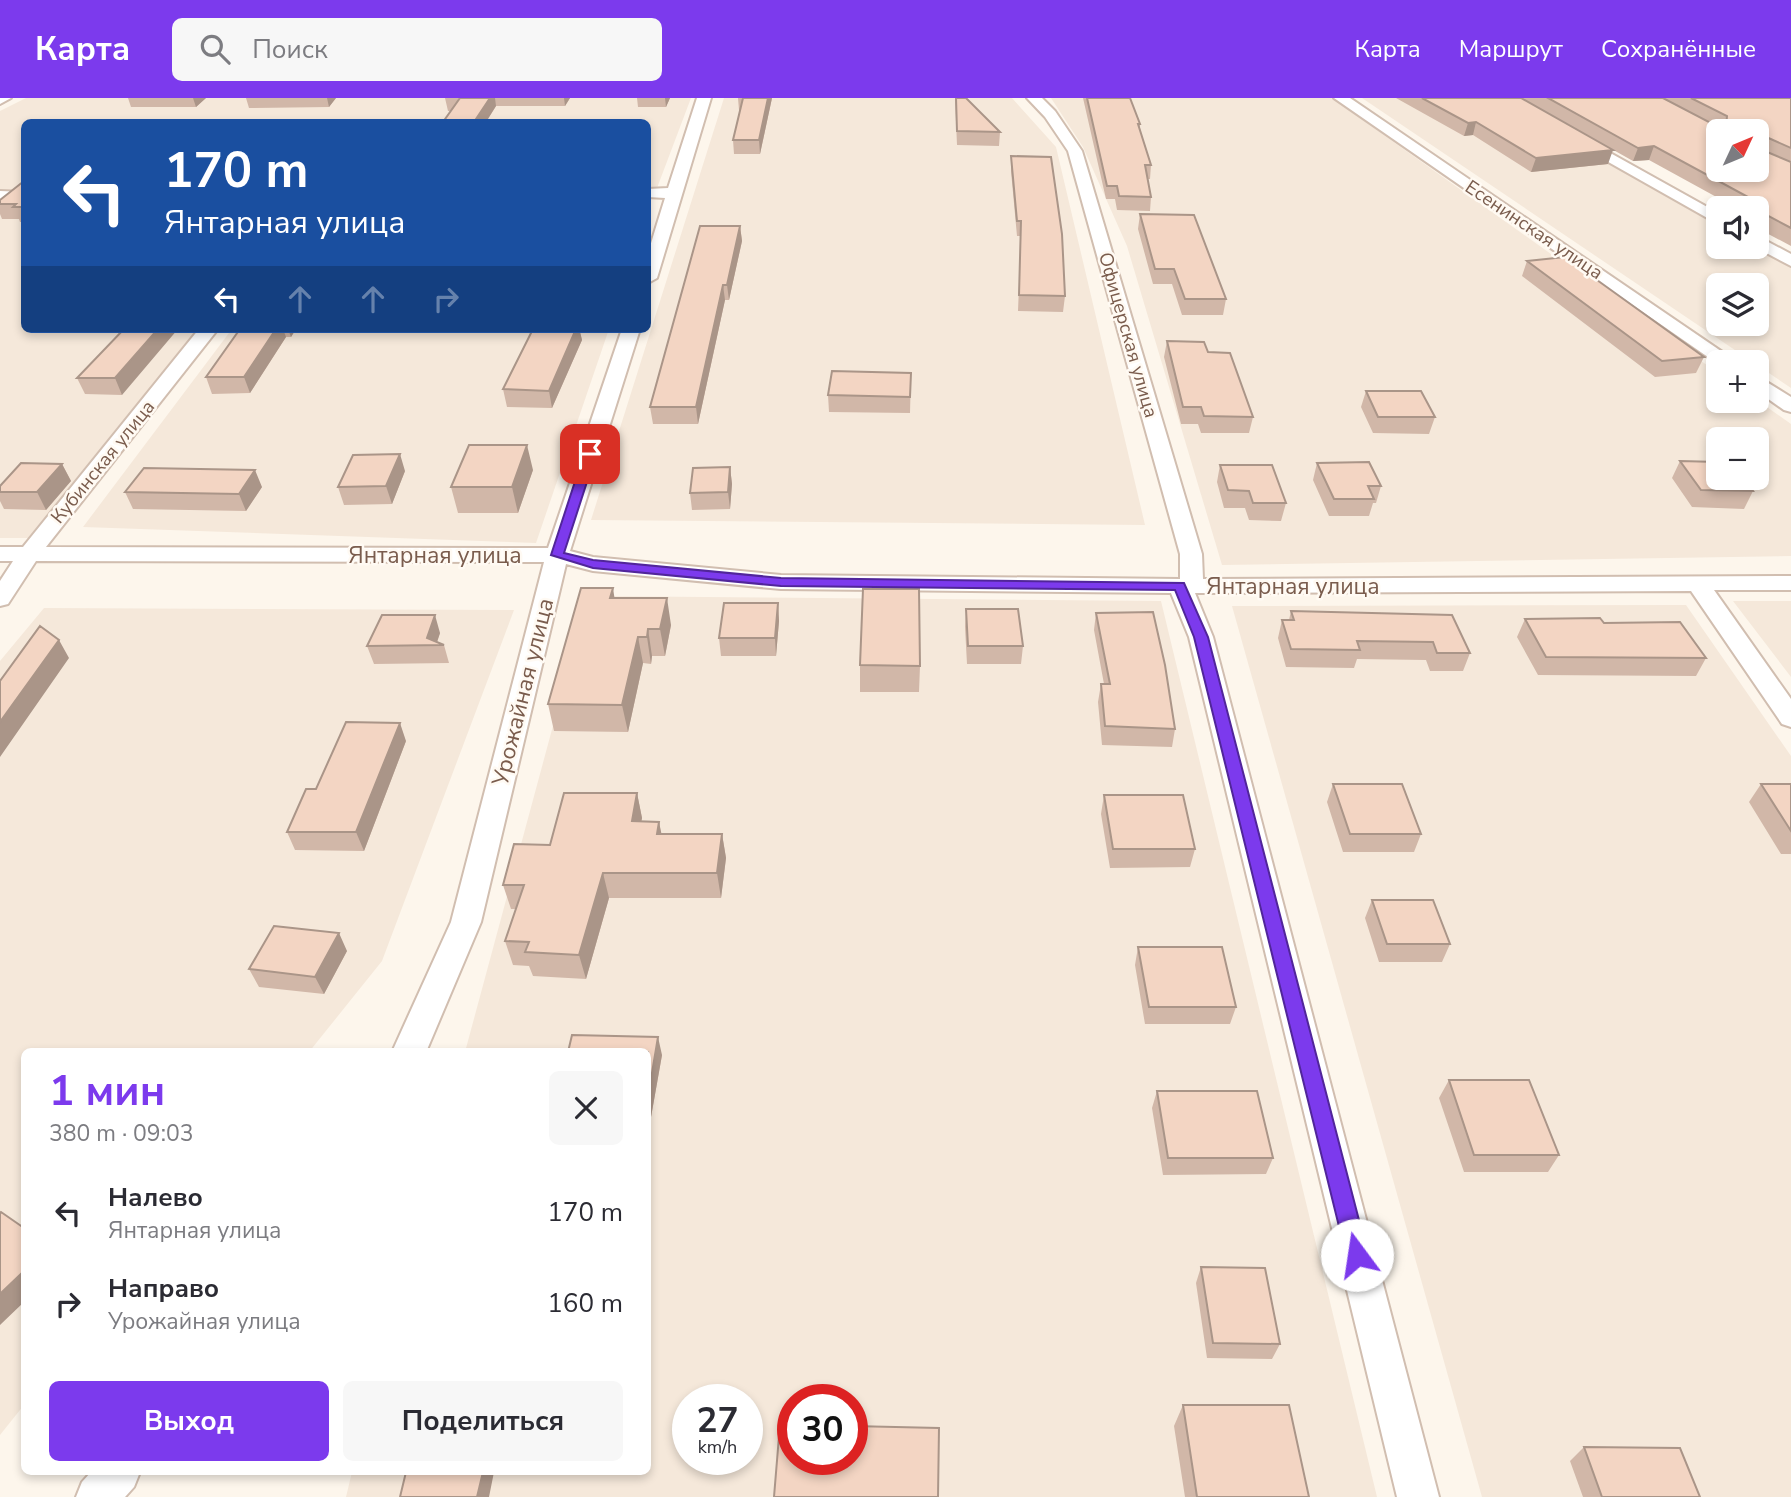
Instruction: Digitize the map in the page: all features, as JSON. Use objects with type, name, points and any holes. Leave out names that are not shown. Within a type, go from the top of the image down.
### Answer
[{"type":"street","points":[[651,269],[704,98]]},
{"type":"street","name":"Офицерская улица","points":[[1034,98],[1050,114],[1075,151],[1191,554],[1186,586],[1418,1497]]},
{"type":"street","name":"Есенинская улица","points":[[1341,98],[1710,350]]},
{"type":"street","points":[[1561,129],[1706,212]]},
{"type":"street","points":[[651,193],[675,193]]},
{"type":"street","points":[[0,196],[21,196]]},
{"type":"street","points":[[1769,248],[1791,261]]},
{"type":"street","name":"Кубинская улица","points":[[0,598],[29,554],[206,333]]},
{"type":"street","name":"Урожайная улица","points":[[412,1048],[466,922],[557,555],[630,333]]},
{"type":"street","points":[[1769,390],[1791,406]]},
{"type":"street","name":"Янтарная улица","points":[[0,554],[557,555],[593,564],[781,582],[1186,586],[1791,583]]},
{"type":"street","points":[[1698,584],[1791,718]]},
{"type":"street","points":[[97,1497],[116,1475]]},
{"type":"shaded area","points":[[26,98],[691,98],[657,188],[651,188],[651,119],[21,119],[21,190],[0,190],[0,111]]},
{"type":"shaded area","points":[[724,98],[1012,98],[1056,147],[1145,525],[591,520]]},
{"type":"shaded area","points":[[1051,98],[1332,98],[1706,364],[1706,413],[1769,413],[1769,408],[1791,424],[1791,556],[1222,565],[1127,246],[1083,147]]},
{"type":"shaded area","points":[[1362,98],[1497,98],[1706,219],[1706,259],[1769,259],[1769,256],[1791,268],[1791,388],[1769,373],[1769,350],[1735,350],[1714,336],[1769,336],[1769,273],[1706,273],[1706,331]]},
{"type":"shaded area","points":[[0,203],[21,203],[21,333],[194,333],[28,538],[0,538]]},
{"type":"shaded area","points":[[229,333],[608,333],[536,543],[83,527]]},
{"type":"shaded area","points":[[588,596],[1161,601],[1377,1497],[346,1497],[351,1475],[651,1475],[651,1048],[466,1048]]},
{"type":"shaded area","points":[[1733,601],[1791,601],[1791,677]]},
{"type":"shaded area","points":[[1686,605],[1791,756],[1791,1497],[1482,1497],[1232,606]]},
{"type":"shaded area","points":[[44,608],[514,610],[382,961],[312,1048],[21,1048],[21,1409],[0,1435],[0,661]]},
{"type":"building","points":[[460,98],[490,98],[476,119],[445,119]]},
{"type":"building","points":[[743,98],[768,98],[759,140],[733,140]]},
{"type":"building","points":[[956,98],[966,98],[1000,132],[957,131]]},
{"type":"building","points":[[1087,98],[1130,98],[1151,165],[1145,165],[1151,197],[1119,196],[1117,186],[1107,186]]},
{"type":"building","points":[[1422,98],[1521,98],[1613,150],[1536,158],[1476,122],[1468,123]]},
{"type":"building","points":[[1548,98],[1663,98],[1706,121],[1706,174],[1654,146],[1638,148]]},
{"type":"building","points":[[1691,98],[1791,98],[1791,148],[1769,138],[1769,119],[1727,119],[1727,116]]},
{"type":"building","points":[[1769,153],[1791,162],[1791,228],[1769,216],[1769,196],[1746,196],[1720,182],[1769,182]]},
{"type":"building","points":[[1011,156],[1051,157],[1062,234],[1065,296],[1019,295],[1021,221],[1017,221]]},
{"type":"building","points":[[21,183],[21,207],[13,207],[16,204],[0,204],[0,200]]},
{"type":"building","points":[[1140,214],[1194,215],[1226,299],[1185,299],[1174,269],[1155,269]]},
{"type":"building","points":[[700,226],[740,226],[727,285],[723,285],[696,407],[650,407]]},
{"type":"building","points":[[1565,257],[1704,357],[1662,361],[1527,261]]},
{"type":"building","points":[[120,333],[154,333],[115,378],[77,378]]},
{"type":"building","points":[[237,333],[273,333],[244,377],[206,377]]},
{"type":"building","points":[[531,333],[574,333],[549,391],[503,389]]},
{"type":"building","points":[[1167,341],[1204,342],[1208,352],[1230,353],[1253,417],[1204,416],[1201,407],[1183,407]]},
{"type":"building","points":[[832,371],[911,373],[910,397],[828,395]]},
{"type":"building","points":[[1366,391],[1421,391],[1435,417],[1378,417]]},
{"type":"building","points":[[469,445],[527,445],[512,487],[451,487]]},
{"type":"building","points":[[400,454],[386,486],[338,487],[353,455]]},
{"type":"building","points":[[1680,461],[1706,462],[1706,490],[1753,491],[1701,490]]},
{"type":"building","points":[[1369,462],[1381,486],[1368,486],[1374,499],[1334,499],[1317,463]]},
{"type":"building","points":[[21,463],[62,464],[37,492],[0,492],[0,486]]},
{"type":"building","points":[[1220,465],[1272,465],[1286,503],[1253,503],[1249,491],[1228,490]]},
{"type":"building","points":[[730,467],[728,492],[690,493],[693,468]]},
{"type":"building","points":[[144,468],[255,470],[239,494],[125,492]]},
{"type":"building","points":[[581,588],[613,588],[610,598],[667,598],[660,629],[648,629],[647,637],[638,637],[622,705],[548,704]]},
{"type":"building","points":[[863,589],[919,589],[920,666],[860,665]]},
{"type":"building","points":[[724,603],[778,603],[775,638],[719,638]]},
{"type":"building","points":[[966,609],[1018,609],[1023,646],[968,646]]},
{"type":"building","points":[[1291,611],[1452,615],[1470,653],[1437,653],[1433,642],[1357,641],[1360,650],[1291,649],[1282,620],[1294,620]]},
{"type":"building","points":[[1153,612],[1175,729],[1105,726],[1101,684],[1110,684],[1096,613]]},
{"type":"building","points":[[382,615],[435,615],[427,638],[444,645],[367,646]]},
{"type":"building","points":[[1600,618],[1604,623],[1680,622],[1706,658],[1546,657],[1525,619]]},
{"type":"building","points":[[40,626],[59,640],[0,722],[0,681]]},
{"type":"building","points":[[346,722],[400,723],[356,832],[287,832],[306,789],[316,789]]},
{"type":"building","points":[[1333,784],[1402,784],[1421,834],[1350,834]]},
{"type":"building","points":[[1761,784],[1791,784],[1791,831]]},
{"type":"building","points":[[564,793],[637,793],[632,821],[659,822],[657,834],[722,834],[717,873],[603,873],[579,955],[525,952],[529,942],[505,941],[524,885],[503,885],[514,844],[550,845]]},
{"type":"building","points":[[1104,795],[1183,795],[1195,849],[1113,849]]},
{"type":"building","points":[[1372,900],[1433,900],[1450,944],[1387,944]]},
{"type":"building","points":[[274,926],[339,933],[315,977],[249,969]]},
{"type":"building","points":[[1138,947],[1222,947],[1236,1007],[1149,1007]]},
{"type":"building","points":[[572,1035],[658,1037],[651,1079],[651,1048],[569,1048]]},
{"type":"building","points":[[1449,1080],[1529,1080],[1559,1155],[1474,1155]]},
{"type":"building","points":[[1157,1091],[1257,1091],[1273,1158],[1168,1158]]},
{"type":"building","points":[[0,1213],[21,1226],[21,1274],[0,1294]]},
{"type":"building","points":[[1201,1267],[1265,1268],[1280,1344],[1213,1343]]},
{"type":"building","points":[[1183,1405],[1289,1405],[1309,1497],[1197,1497]]},
{"type":"building","points":[[868,1426],[939,1428],[938,1497],[774,1497],[777,1460],[777,1475],[868,1475]]},
{"type":"building","points":[[1584,1447],[1680,1448],[1700,1497],[1602,1497]]},
{"type":"building","points":[[405,1475],[482,1475],[477,1497],[400,1497]]},
{"type":"route","points":[[590,454],[557,555],[593,564],[781,582],[1180,586],[1201,637],[1357,1255]]}]
